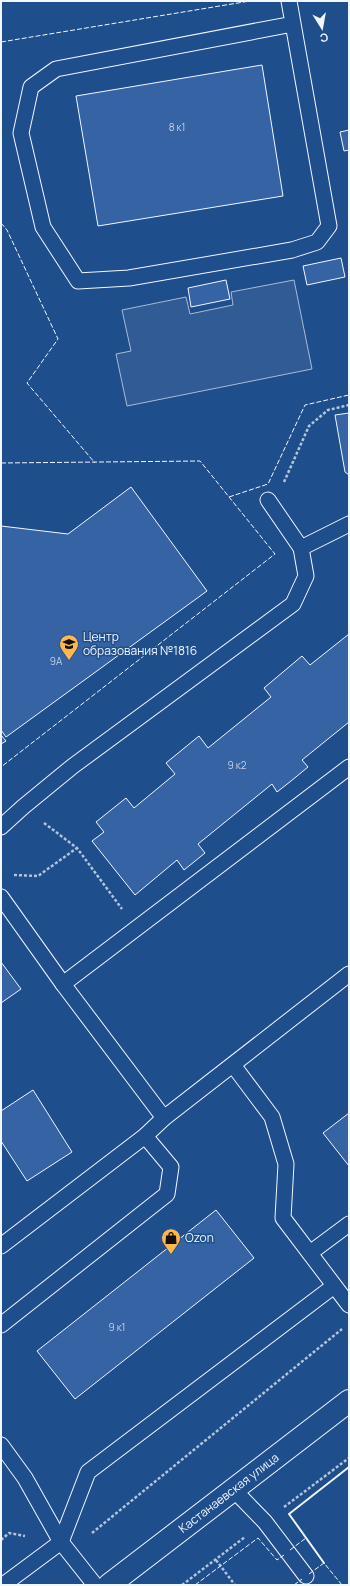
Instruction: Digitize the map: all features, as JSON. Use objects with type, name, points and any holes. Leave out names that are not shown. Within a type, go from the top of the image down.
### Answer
[{"type":"street","name":"Кастанаевская улица","points":[[109,1585],[349,1400]]},
{"type":"lane","points":[[289,1],[329,226],[317,242],[292,250],[129,278],[78,281],[43,227],[21,133],[30,87],[56,69],[293,24]]},
{"type":"lane","points":[[1,827],[22,807],[80,762],[293,604],[306,576],[301,548],[268,500]]},
{"type":"lane","points":[[301,548],[349,524]]},
{"type":"lane","points":[[63,984],[349,767]]},
{"type":"lane","points":[[1,897],[63,984],[164,1118]]},
{"type":"lane","points":[[1,1246],[145,1136],[164,1118],[349,974]]},
{"type":"lane","points":[[233,1065],[272,1117],[286,1164],[283,1218],[349,1304]]},
{"type":"lane","points":[[1,1325],[167,1194],[171,1167],[145,1136]]},
{"type":"lane","points":[[310,1253],[349,1224]]},
{"type":"lane","points":[[3,1585],[65,1547],[88,1472],[334,1286]]},
{"type":"lane","points":[[1,1445],[25,1478],[65,1547],[96,1585]]},
{"type":"lane","points":[[233,1489],[265,1522],[306,1576]]},
{"type":"path","points":[[268,500],[281,489],[309,426],[328,410],[349,405]]},
{"type":"path","points":[[22,807],[77,848],[136,928]]},
{"type":"path","points":[[8,875],[38,876],[77,848]]},
{"type":"path","points":[[65,1547],[346,1327]]},
{"type":"path","points":[[216,1560],[235,1585]]},
{"type":"shaded area","points":[[294,280],[312,369],[127,406],[116,354],[131,351],[122,310],[186,297],[190,314],[233,305],[231,292]]},
{"type":"building","points":[[262,65],[283,196],[98,226],[76,96]]},
{"type":"building","points":[[349,130],[349,150],[344,151],[340,132]]},
{"type":"building","points":[[341,258],[345,277],[307,285],[303,266]]},
{"type":"building","points":[[226,280],[230,299],[191,307],[188,288]]},
{"type":"building","points":[[349,413],[349,475],[345,472],[335,415]]},
{"type":"building","name":"Центр образования №1816","points":[[131,487],[207,591],[6,737],[1,730],[1,526],[68,534]]},
{"type":"building","points":[[349,634],[349,722],[302,760],[308,767],[291,781],[277,792],[272,784],[198,844],[205,853],[184,870],[177,860],[135,895],[92,841],[104,832],[96,822],[126,798],[134,808],[175,774],[166,763],[199,736],[208,748],[271,697],[264,688],[302,656],[310,665]]},
{"type":"building","points":[[1,735],[6,741],[1,744]]},
{"type":"building","points":[[1,962],[21,989],[1,1003]]},
{"type":"building","points":[[33,1090],[72,1152],[27,1181],[1,1141],[1,1111]]},
{"type":"building","points":[[349,1113],[349,1166],[323,1133]]},
{"type":"building","points":[[216,1210],[254,1258],[75,1399],[37,1351]]},
{"type":"fence","points":[[1,42],[250,1]]},
{"type":"fence","points":[[1,223],[7,230],[58,339],[27,383],[95,463]]},
{"type":"fence","points":[[229,497],[268,484],[305,405],[349,395]]},
{"type":"fence","points":[[1,463],[200,461],[275,554],[1,767]]},
{"type":"fence","points":[[195,1585],[258,1538],[277,1560],[284,1555]]},
{"type":"fence","points":[[290,1550],[306,1538]]},
{"type":"fence","points":[[309,1574],[324,1563],[342,1585]]},
{"type":"fence","points":[[294,1585],[302,1579]]},
{"type":"wall","points":[[324,1563],[289,1514],[349,1467]]},
{"type":"place","name":"Центр образования №1816","points":[[69,661]]},
{"type":"place","name":"Ozon","points":[[171,1255]]}]
